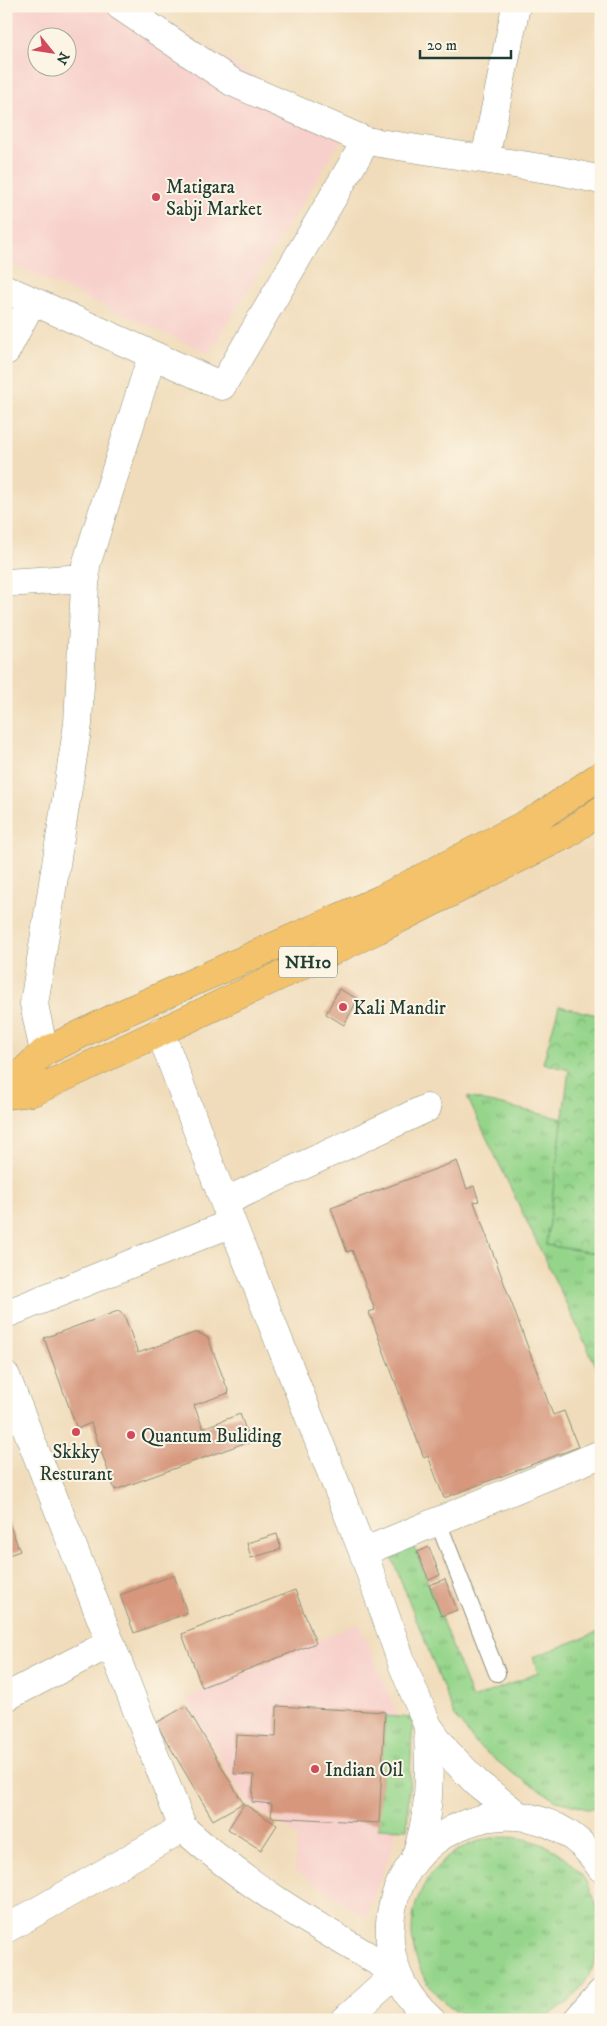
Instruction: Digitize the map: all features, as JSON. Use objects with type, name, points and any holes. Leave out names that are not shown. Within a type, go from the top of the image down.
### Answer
[{"type":"highway","points":[[6,1088],[44,1052],[128,1011],[381,898],[541,816],[601,775]]},
{"type":"highway","name":"NH10","points":[[6,1095],[33,1092],[377,930],[566,834],[601,810]]},
{"type":"street","points":[[120,6],[232,82],[366,141],[485,159],[601,180]]},
{"type":"street","points":[[485,159],[516,6]]},
{"type":"street","points":[[6,290],[222,386],[366,141]]},
{"type":"street","points":[[6,351],[32,301]]},
{"type":"street","points":[[44,1052],[34,1004],[78,724],[86,565],[152,354]]},
{"type":"street","points":[[6,583],[86,578]]},
{"type":"street","points":[[160,1031],[228,1212],[363,1552],[403,1666],[428,1726],[446,1752],[477,1783],[519,1816]]},
{"type":"street","points":[[6,1314],[228,1212],[427,1108]]},
{"type":"street","points":[[6,1376],[182,1828],[215,1858],[285,1907],[397,1973]]},
{"type":"street","points":[[363,1552],[601,1454]]},
{"type":"street","points":[[6,1697],[111,1643]]},
{"type":"street","points":[[414,1860],[423,1835],[428,1808],[430,1781],[428,1726]]},
{"type":"street","points":[[431,2020],[420,2010],[407,1993],[397,1973],[391,1950],[389,1927],[392,1903],[401,1880],[414,1860],[434,1839],[460,1824],[489,1816],[519,1816],[540,1820],[560,1829],[579,1842],[599,1860]]},
{"type":"street","points":[[6,1929],[182,1828]]},
{"type":"street","points":[[345,2020],[397,1973]]},
{"type":"lane","points":[[438,1522],[497,1673]]},
{"type":"shaded area","name":"Matigara Sabji Market","points":[[6,6],[140,6],[346,132],[209,353],[6,262]]},
{"type":"shaded area","name":"Indian Oil","points":[[359,1623],[400,1721],[399,1818],[392,1849],[366,1918],[295,1870],[297,1835],[245,1800],[185,1698]]},
{"type":"green space","points":[[559,1006],[601,1016],[601,1254],[546,1245],[569,1070],[543,1063]]},
{"type":"green space","points":[[467,1097],[563,1119],[546,1245],[601,1254],[601,1376]]},
{"type":"green space","points":[[414,1546],[472,1699],[538,1673],[533,1657],[601,1631],[601,1808],[587,1809],[558,1801],[511,1772],[477,1745],[454,1715],[392,1558],[401,1550]]},
{"type":"green space","points":[[385,1716],[413,1718],[407,1829],[378,1828]]},
{"type":"green space","points":[[497,1837],[515,1837],[542,1844],[573,1864],[593,1895],[600,1922],[600,1940],[593,1967],[573,1998],[542,2018],[515,2025],[497,2025],[479,2021],[462,2014],[446,2004],[433,1991],[423,1975],[416,1958],[412,1940],[412,1922],[416,1904],[423,1887],[433,1871],[446,1858],[462,1848],[479,1841]]},
{"type":"building","points":[[339,989],[358,999],[344,1025],[326,1014]]},
{"type":"building","points":[[457,1161],[467,1189],[474,1186],[479,1201],[474,1202],[553,1415],[564,1411],[578,1447],[444,1498],[428,1456],[424,1458],[369,1312],[375,1310],[352,1250],[347,1252],[331,1208]]},
{"type":"building","points":[[118,1311],[124,1315],[138,1353],[194,1333],[199,1333],[208,1338],[229,1393],[194,1405],[203,1428],[240,1414],[250,1441],[115,1490],[91,1423],[77,1429],[44,1338]]},
{"type":"building","points":[[6,1516],[20,1551],[6,1556]]},
{"type":"building","points":[[277,1534],[281,1549],[251,1558],[247,1543]]},
{"type":"building","points":[[429,1547],[440,1575],[429,1580],[417,1552]]},
{"type":"building","points":[[174,1575],[187,1613],[134,1633],[120,1595]]},
{"type":"building","points":[[445,1579],[457,1610],[441,1616],[429,1585]]},
{"type":"building","points":[[295,1590],[316,1643],[202,1687],[182,1634]]},
{"type":"building","points":[[186,1706],[243,1803],[213,1820],[156,1723]]},
{"type":"building","points":[[277,1706],[385,1712],[379,1823],[271,1817],[272,1804],[252,1802],[254,1775],[234,1774],[236,1735],[276,1737]]},
{"type":"building","points":[[244,1804],[277,1825],[261,1850],[228,1829]]},
{"type":"place","name":"Matigara Sabji Market","points":[[156,197]]},
{"type":"place","name":"Kali Mandir","points":[[343,1007]]},
{"type":"place","name":"Skkky Resturant","points":[[76,1432]]},
{"type":"place","name":"Quantum Buliding","points":[[131,1435]]},
{"type":"place","name":"Indian Oil","points":[[315,1769]]}]
